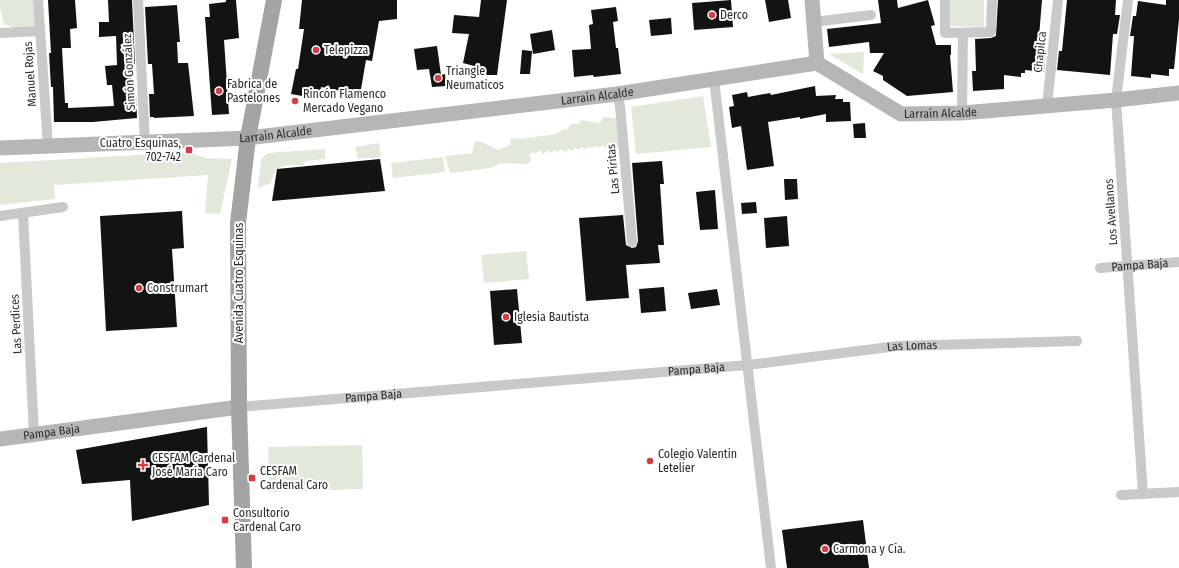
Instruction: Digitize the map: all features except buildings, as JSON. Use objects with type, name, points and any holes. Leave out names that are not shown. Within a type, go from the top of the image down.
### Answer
[{"type":"main road","name":"Avenida Cuatro Esquinas","points":[[244,568],[238,223],[248,138],[274,0]]},
{"type":"street","name":"Manuel Rojas","points":[[38,0],[48,147]]},
{"type":"street","name":"Simón González","points":[[138,0],[145,143]]},
{"type":"street","points":[[812,0],[818,63]]},
{"type":"street","points":[[945,0],[945,33],[990,32],[992,0]]},
{"type":"street","name":"Chapilca","points":[[1047,106],[1058,0]]},
{"type":"street","name":"Los Avellanos","points":[[1128,0],[1116,100],[1143,494]]},
{"type":"street","points":[[814,22],[871,15]]},
{"type":"street","points":[[0,33],[40,31]]},
{"type":"street","points":[[962,113],[963,33]]},
{"type":"street","name":"Larraín Alcalde","points":[[0,148],[248,138],[617,94],[818,63],[901,114],[962,113],[1047,106],[1116,100],[1179,90]]},
{"type":"street","points":[[714,79],[771,568]]},
{"type":"street","name":"Las Piritas","points":[[617,94],[620,106],[632,242]]},
{"type":"street","points":[[0,216],[63,206]]},
{"type":"street","name":"Las Perdices","points":[[23,213],[34,434]]},
{"type":"street","name":"Pampa Baja","points":[[1100,268],[1179,262]]},
{"type":"street","name":"Las Lomas","points":[[748,365],[897,346],[1077,341]]},
{"type":"street","name":"Pampa Baja","points":[[0,439],[240,407],[748,365]]},
{"type":"street","points":[[1121,496],[1179,492]]},
{"type":"shaded area","points":[[0,0],[38,0],[37,26],[13,28],[4,24],[0,8]]},
{"type":"shaded area","points":[[950,0],[984,0],[984,27],[950,26]]},
{"type":"shaded area","points":[[864,52],[863,74],[829,54]]},
{"type":"shaded area","points":[[703,96],[711,147],[636,154],[631,107]]},
{"type":"shaded area","points":[[603,117],[616,118],[618,120],[620,146],[616,151],[610,144],[605,148],[603,145],[598,148],[596,146],[584,149],[582,147],[578,150],[576,148],[571,151],[569,149],[565,152],[562,149],[557,152],[555,150],[550,153],[548,150],[543,154],[540,150],[535,154],[533,152],[529,154],[531,159],[529,163],[501,163],[491,168],[450,173],[445,156],[472,153],[475,141],[482,142],[498,150],[510,145],[511,138],[520,139],[557,134],[563,129],[566,130],[571,124],[579,124],[581,120],[600,123]]},
{"type":"shaded area","points":[[379,143],[381,157],[358,159],[355,147]]},
{"type":"shaded area","points":[[325,149],[325,159],[305,161],[304,165],[282,166],[275,171],[271,183],[258,188],[261,160],[267,153]]},
{"type":"shaded area","points":[[190,152],[205,158],[232,159],[220,214],[205,213],[208,175],[54,185],[55,199],[0,205],[0,163]]},
{"type":"shaded area","points":[[443,157],[445,172],[393,178],[391,163]]},
{"type":"shaded area","points":[[526,251],[529,279],[484,283],[481,255]]},
{"type":"shaded area","points":[[362,445],[363,489],[269,492],[268,447]]},
{"type":"place","name":"Derco","points":[[712,15]]},
{"type":"place","name":"Telepizza","points":[[316,50]]},
{"type":"place","name":"Triangle Neumaticos","points":[[438,78]]},
{"type":"place","name":"Fabrica de Pastelones","points":[[219,91]]},
{"type":"place","name":"Rincón Flamenco Mercado Vegano","points":[[295,101]]},
{"type":"place","name":"Cuatro Esquinas, 702-742","points":[[189,150]]},
{"type":"place","name":"Construmart","points":[[139,288]]},
{"type":"place","name":"Iglesia Bautista","points":[[506,317]]},
{"type":"place","name":"Colegio Valentin Letelier","points":[[650,461]]},
{"type":"place","name":"CESFAM Cardenal José María Caro","points":[[143,465]]},
{"type":"place","name":"CESFAM Cardenal Caro","points":[[252,478]]},
{"type":"place","name":"Consultorio Cardenal Caro","points":[[225,520]]},
{"type":"place","name":"Carmona y Cía.","points":[[825,549]]}]
